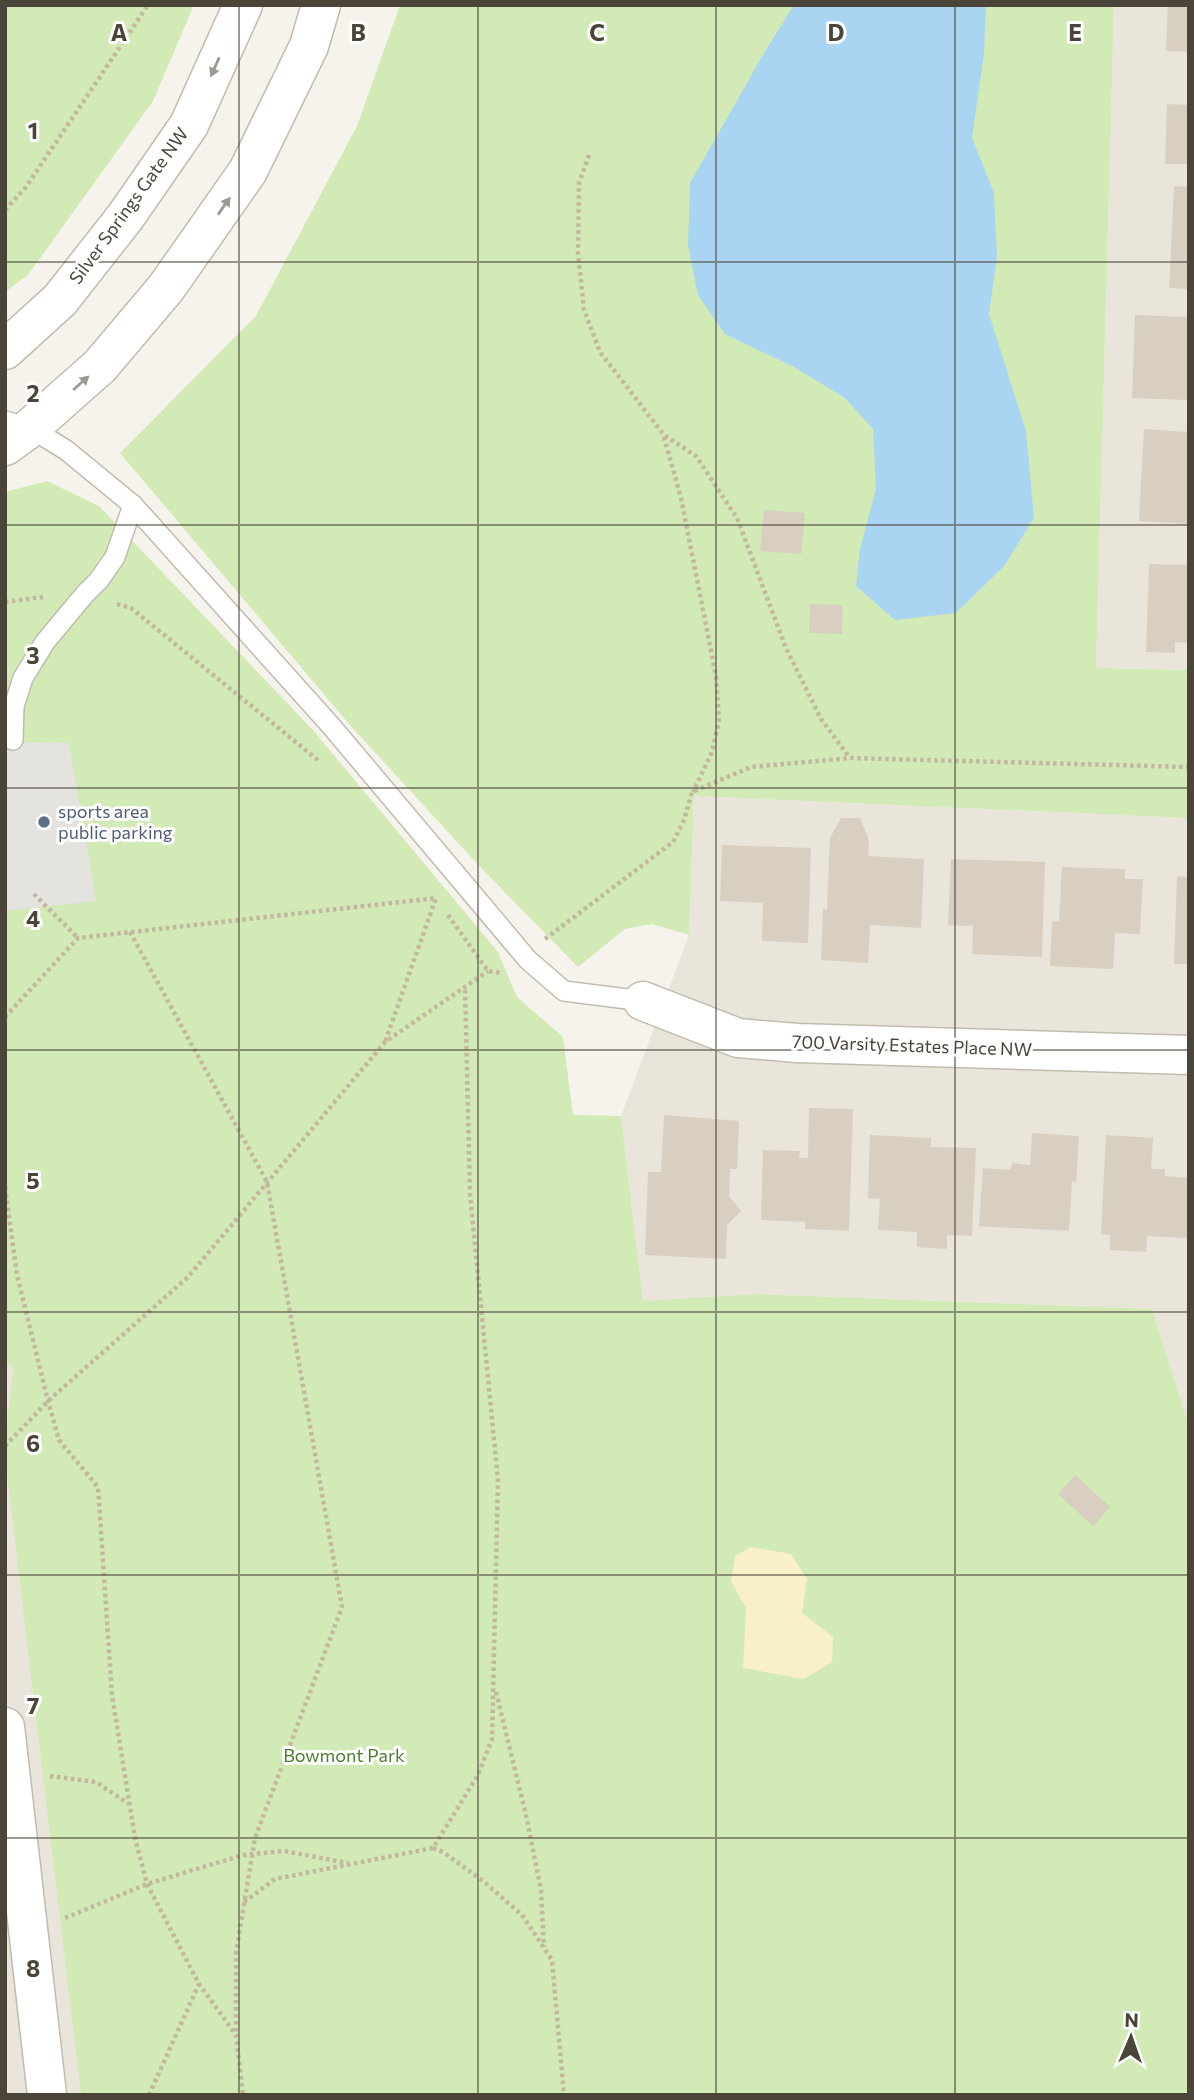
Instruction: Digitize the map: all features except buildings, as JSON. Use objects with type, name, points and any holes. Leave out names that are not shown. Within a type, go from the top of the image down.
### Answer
[{"type":"street","name":"Silver Springs Gate NW","points":[[5,350],[60,300],[127,216],[189,125],[243,5]]},
{"type":"street","points":[[14,432],[100,366],[158,298],[248,171],[309,46],[321,5]]},
{"type":"street","name":"700 Varsity Estates Place NW","points":[[643,1001],[738,1038],[797,1043],[1189,1055]]},
{"type":"street","points":[[5,1727],[47,2095]]},
{"type":"lane","points":[[14,432],[66,450],[133,505],[332,727],[528,960],[564,991],[643,1001]]},
{"type":"lane","points":[[13,740],[13,706],[23,678],[45,642],[99,580],[115,557],[133,505]]},
{"type":"path","points":[[5,210],[26,187],[148,5]]},
{"type":"path","points":[[589,155],[579,183],[579,253],[584,310],[600,352],[664,435],[696,456],[737,518],[786,648],[821,719],[850,758]]},
{"type":"path","points":[[5,1446],[48,1401],[188,1277],[385,1042],[488,971],[509,974],[528,960],[537,945],[673,842],[684,820],[692,792],[712,752],[719,720],[716,676],[681,498],[664,435]]},
{"type":"path","points":[[85,594],[131,608],[326,766]]},
{"type":"path","points":[[692,792],[751,766],[850,758],[1189,767]]},
{"type":"path","points":[[428,887],[488,971]]},
{"type":"path","points":[[34,894],[78,938]]},
{"type":"path","points":[[5,1017],[78,938],[436,898]]},
{"type":"path","points":[[385,1042],[436,898]]},
{"type":"path","points":[[131,932],[267,1182],[342,1607],[255,1838],[236,1953],[236,2035],[243,2095]]},
{"type":"path","points":[[433,1847],[478,1775],[492,1739],[498,1480],[470,1195],[465,987]]},
{"type":"path","points":[[5,1187],[17,1275],[60,1440],[98,1487],[112,1695],[135,1838],[146,1884],[199,1984],[236,2035]]},
{"type":"path","points":[[494,1685],[526,1815],[541,1891],[544,1948]]},
{"type":"path","points":[[40,1774],[96,1782],[130,1804]]},
{"type":"path","points":[[244,1903],[275,1879],[433,1847],[443,1852],[484,1881],[522,1915],[552,1960],[564,2095]]},
{"type":"path","points":[[29,1934],[146,1884],[252,1853],[284,1851],[354,1864]]},
{"type":"path","points":[[149,2095],[199,1984]]},
{"type":"shaded area","points":[[1114,5],[1189,5],[1189,670],[1096,668]]},
{"type":"shaded area","name":"sports area public parking","points":[[5,742],[69,743],[96,901],[5,911]]},
{"type":"shaded area","points":[[694,796],[1189,818],[1189,1426],[1152,1309],[755,1294],[643,1301],[621,1116],[689,935]]},
{"type":"shaded area","points":[[5,1365],[14,1366],[9,1473],[81,2095],[5,2095]]},
{"type":"green space","points":[[5,5],[194,5],[153,101],[28,275],[5,292]]},
{"type":"green space","points":[[400,5],[1114,5],[1096,668],[1189,670],[1189,818],[694,796],[689,935],[652,924],[625,929],[578,967],[482,869],[349,724],[120,453],[256,316],[357,126]]},
{"type":"green space","name":"Bowmont Park","points":[[47,481],[99,506],[312,729],[498,952],[517,997],[563,1037],[573,1115],[621,1116],[643,1301],[755,1294],[1152,1309],[1189,1426],[1189,2095],[81,2095],[5,1457],[5,1435],[14,1366],[5,1365],[5,492]]},
{"type":"sand","points":[[751,1547],[791,1554],[807,1579],[802,1613],[833,1637],[832,1662],[804,1679],[743,1668],[746,1608],[731,1581],[735,1556]]},
{"type":"water","points":[[794,5],[986,5],[984,54],[972,138],[994,193],[997,257],[989,314],[1026,431],[1034,518],[1004,566],[956,613],[895,620],[856,586],[860,549],[876,489],[873,429],[845,398],[796,368],[725,334],[698,295],[688,246],[690,183]]},
{"type":"place","name":"sports area public parking","points":[[44,822]]}]
